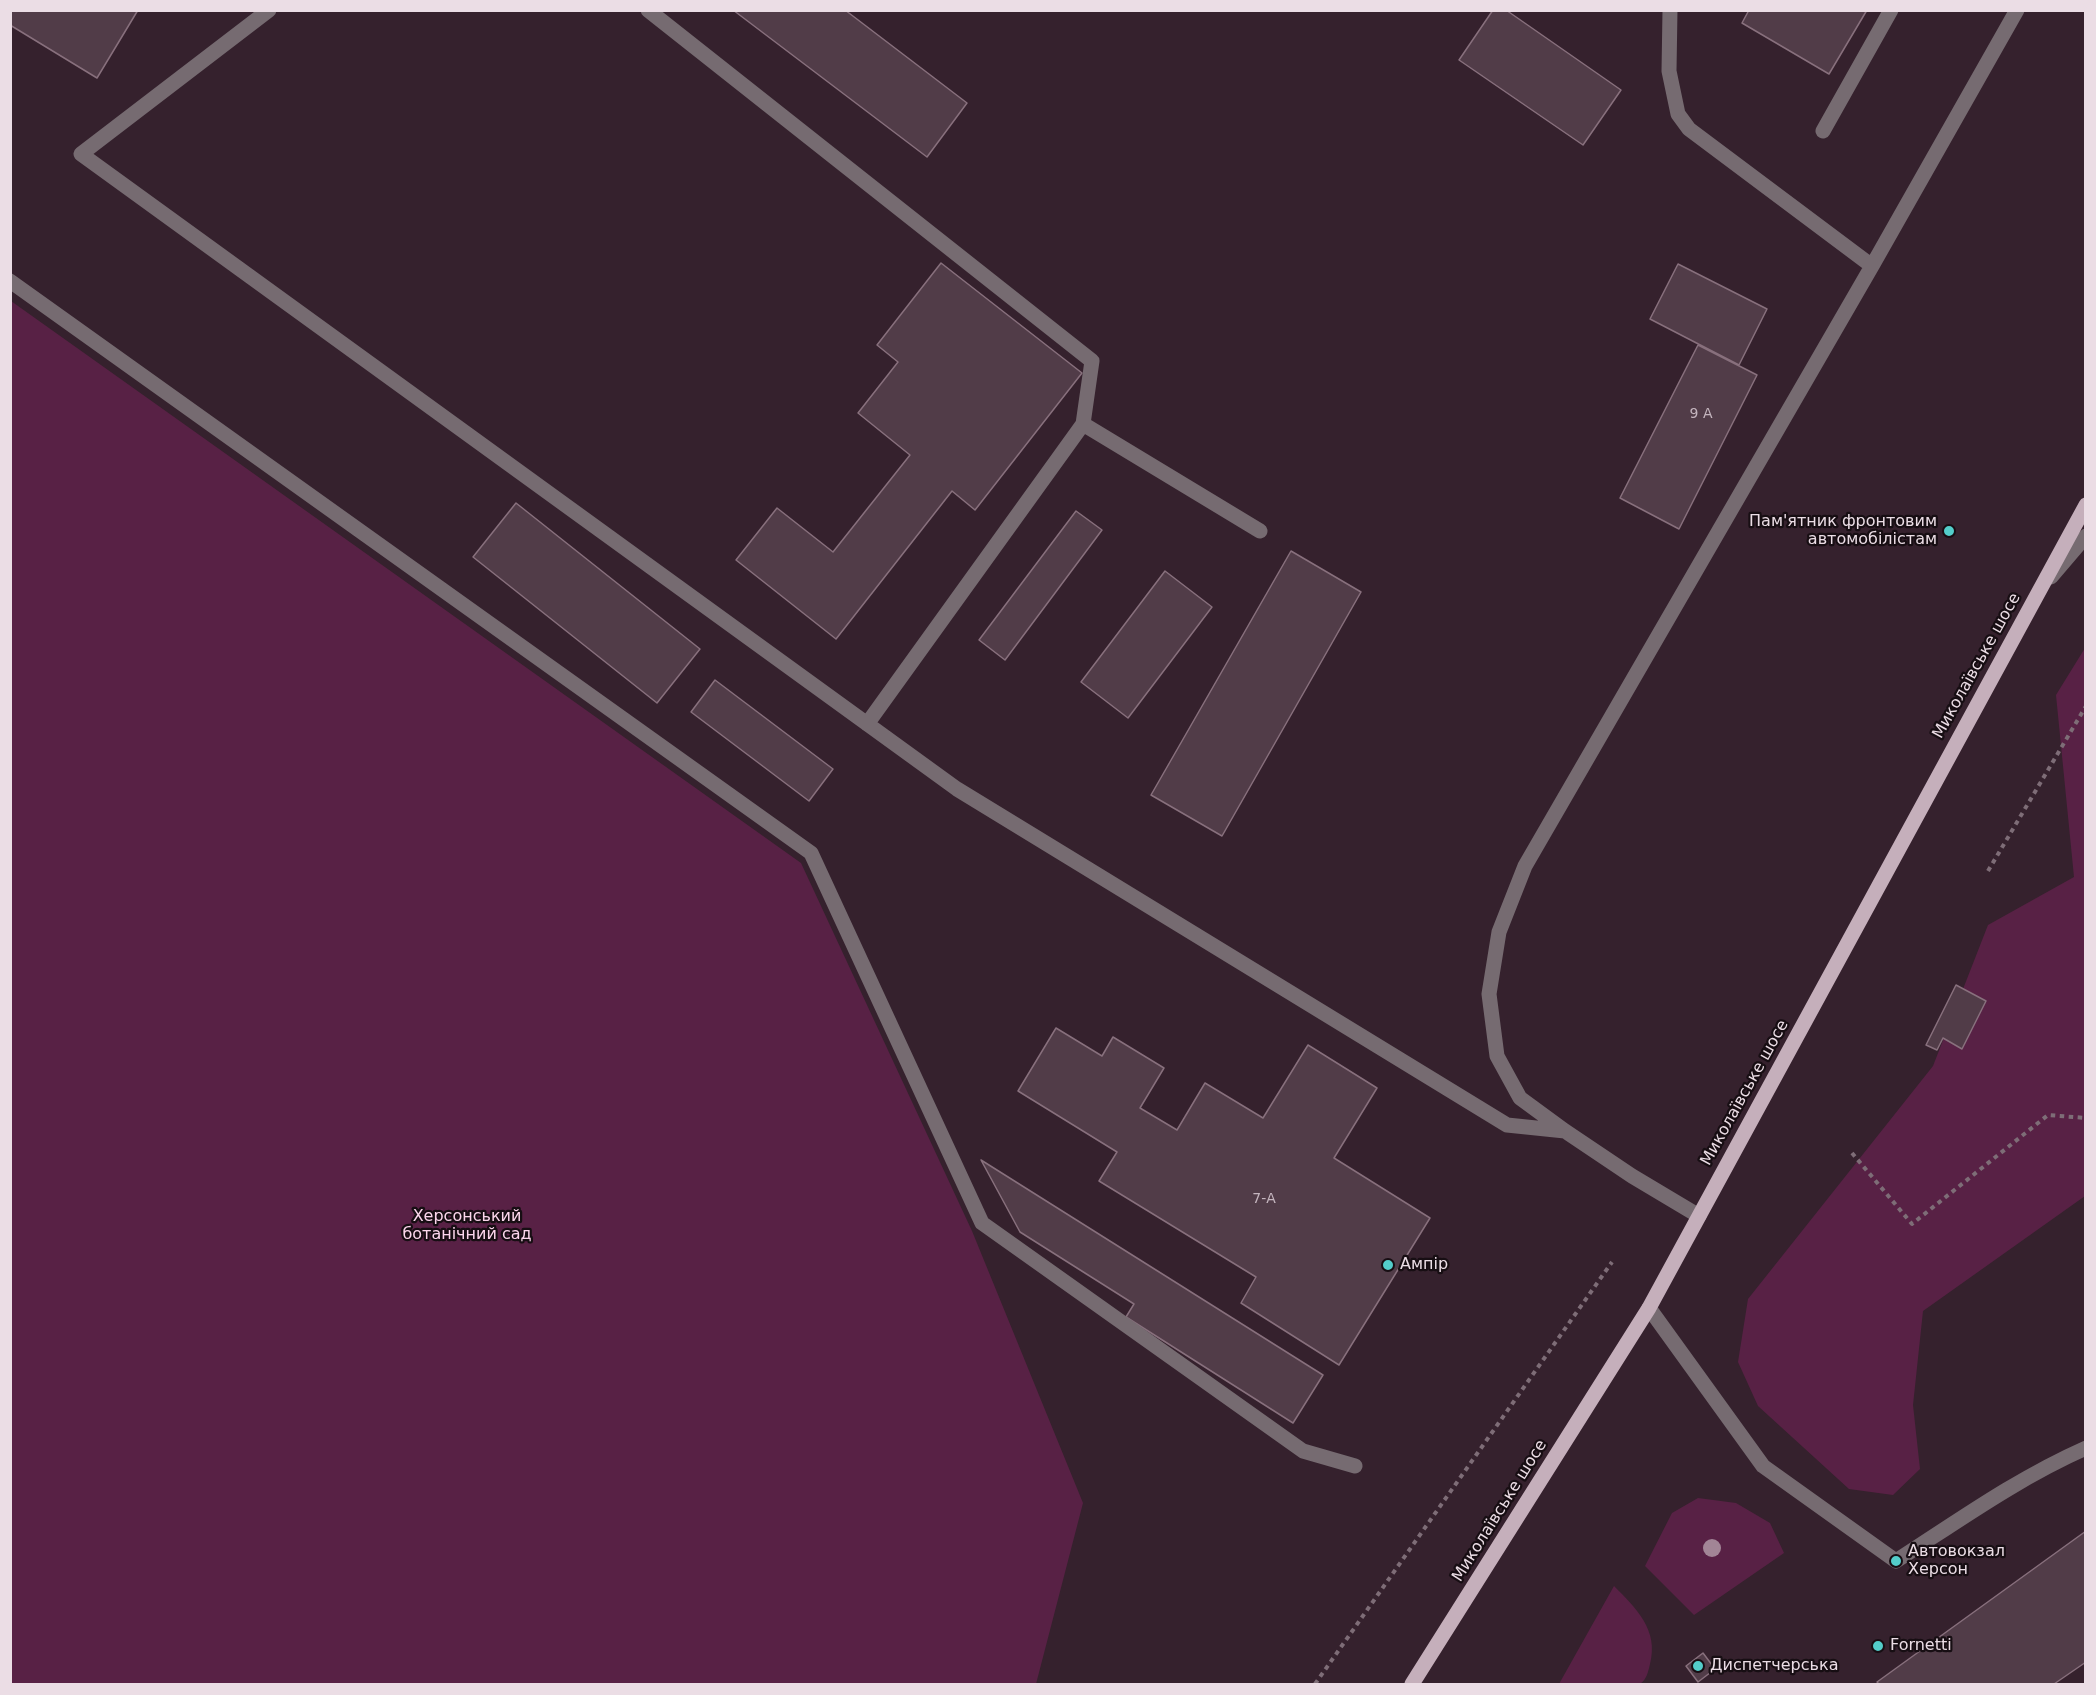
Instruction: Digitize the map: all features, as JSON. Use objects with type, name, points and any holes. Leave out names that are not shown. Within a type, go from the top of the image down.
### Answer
[{"type":"main road","name":"Миколаївське шосе","points":[[1412,1684],[1649,1308],[2085,506]]},
{"type":"street","points":[[268,10],[81,154],[957,789],[1507,1125],[1564,1131]]},
{"type":"street","points":[[648,10],[1092,361],[1083,424],[867,724]]},
{"type":"street","points":[[1670,10],[1669,71],[1678,114],[1689,129],[1872,266]]},
{"type":"street","points":[[1823,131],[1892,10]]},
{"type":"street","points":[[1699,1216],[1632,1176],[1564,1131],[1520,1098],[1497,1056],[1489,994],[1499,932],[1526,866],[2017,10]]},
{"type":"street","points":[[10,281],[811,853],[982,1223],[1303,1451],[1355,1466]]},
{"type":"street","points":[[1083,424],[1260,531]]},
{"type":"street","points":[[2036,595],[2085,536]]},
{"type":"street","points":[[1649,1308],[1763,1466],[1896,1561],[2004,1491],[2085,1448]]},
{"type":"path","points":[[1988,871],[2085,706]]},
{"type":"path","points":[[1851,1153],[1912,1224],[2048,1116],[2085,1118]]},
{"type":"path","points":[[1315,1684],[1612,1262]]},
{"type":"green space","name":"Херсонський ботанічний сад","points":[[11,301],[801,863],[972,1231],[1083,1503],[1036,1684],[11,1684]]},
{"type":"green space","points":[[2085,648],[2085,1196],[1923,1311],[1913,1405],[1920,1469],[1893,1495],[1849,1489],[1758,1406],[1738,1362],[1748,1299],[1933,1066],[1988,925],[2074,877],[2056,695]]},
{"type":"green space","points":[[1698,1498],[1736,1503],[1770,1523],[1784,1553],[1694,1615],[1645,1566],[1672,1513]]},
{"type":"green space","points":[[1614,1586],[1644,1620],[1648,1630],[1652,1652],[1646,1678],[1640,1684],[1559,1684]]},
{"type":"building","points":[[10,10],[138,10],[97,78],[10,25]]},
{"type":"building","points":[[733,10],[845,10],[967,103],[927,157]]},
{"type":"building","points":[[1493,10],[1506,10],[1621,90],[1583,145],[1459,60]]},
{"type":"building","points":[[1749,10],[1867,10],[1829,74],[1742,23]]},
{"type":"building","points":[[941,263],[1082,373],[975,510],[952,491],[836,639],[736,560],[777,508],[833,552],[910,455],[858,413],[898,362],[877,345]]},
{"type":"building","points":[[1678,264],[1767,309],[1739,365],[1650,319]]},
{"type":"building","points":[[1698,345],[1757,375],[1679,529],[1620,498]]},
{"type":"building","points":[[516,503],[700,649],[657,703],[473,557]]},
{"type":"building","points":[[1076,511],[1102,530],[1005,660],[979,640]]},
{"type":"building","points":[[1291,551],[1361,592],[1222,836],[1151,795]]},
{"type":"building","points":[[1165,571],[1212,607],[1128,718],[1081,682]]},
{"type":"building","points":[[715,680],[833,769],[809,801],[691,712]]},
{"type":"building","points":[[1956,985],[1986,1001],[1962,1049],[1943,1038],[1937,1050],[1926,1045]]},
{"type":"building","points":[[1056,1028],[1102,1056],[1113,1037],[1164,1068],[1140,1108],[1177,1130],[1205,1083],[1263,1118],[1308,1045],[1377,1088],[1334,1158],[1430,1218],[1339,1365],[1241,1303],[1256,1277],[1099,1181],[1117,1152],[1018,1091]]},
{"type":"building","points":[[981,1160],[1323,1375],[1293,1423],[1126,1317],[1134,1304],[1020,1232]]},
{"type":"building","points":[[2086,1531],[2086,1662],[2054,1684],[1879,1684],[1877,1682]]},
{"type":"building","points":[[1703,1653],[1715,1669],[1698,1682],[1686,1666]]},
{"type":"place","name":"Пам'ятник фронтовим автомобілістам","points":[[1949,531]]},
{"type":"place","name":"Ампір","points":[[1388,1265]]},
{"type":"place","name":"Автовокзал Херсон","points":[[1896,1561]]},
{"type":"place","name":"Fornetti","points":[[1878,1646]]},
{"type":"place","name":"Диспетчерська","points":[[1698,1666]]}]
